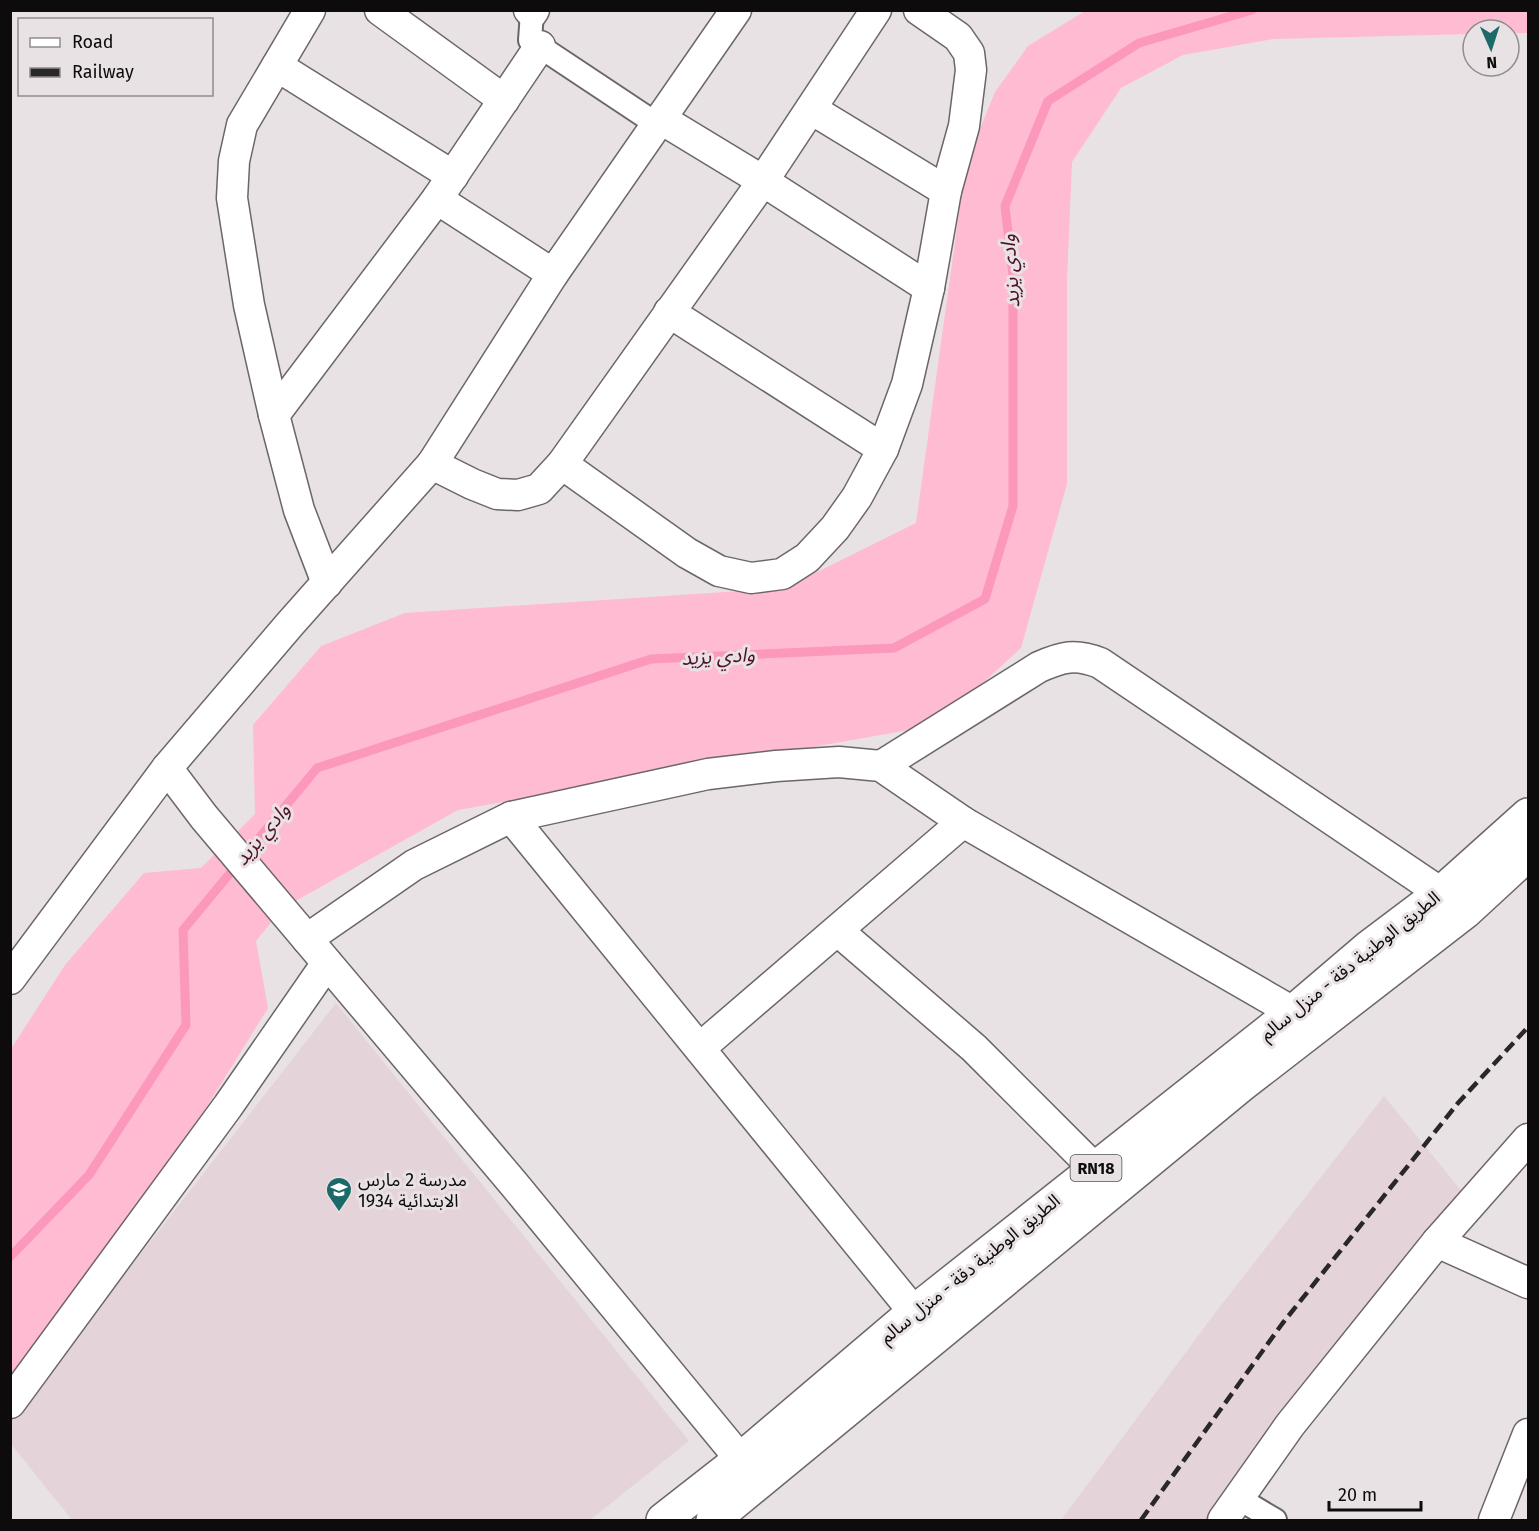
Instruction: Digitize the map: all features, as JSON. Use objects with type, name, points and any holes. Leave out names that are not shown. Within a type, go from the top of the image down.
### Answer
[{"type":"main road","name":"الطريق الوطنية دقة - منزل سالم","points":[[713,1521],[750,1471],[914,1312],[1240,1086],[1453,902],[1528,815]]},
{"type":"main road","name":"الطريق الوطنية دقة - منزل سالم","points":[[663,1521],[750,1471],[1105,1179],[1368,948],[1453,902],[1528,854]]},
{"type":"street","points":[[310,10],[242,124],[234,161],[232,198],[249,305],[274,415],[299,510],[327,583]]},
{"type":"street","points":[[380,10],[504,100]]},
{"type":"street","points":[[432,464],[497,494],[518,495],[539,489],[562,464],[763,181],[876,10]]},
{"type":"street","points":[[562,464],[687,553],[719,571],[751,578],[782,574],[807,558],[835,528],[857,497],[883,449],[907,384],[929,288],[946,191],[964,126],[971,70],[969,53],[958,38],[919,10]]},
{"type":"street","points":[[532,11],[530,40],[660,122],[763,181],[929,288]]},
{"type":"street","points":[[10,980],[167,768],[432,464],[553,274],[660,122],[733,12]]},
{"type":"street","points":[[274,415],[445,187],[540,46]]},
{"type":"street","points":[[278,66],[445,187],[553,274]]},
{"type":"street","points":[[811,109],[946,191]]},
{"type":"street","points":[[669,312],[883,449]]},
{"type":"street","points":[[881,766],[1039,667],[1071,656],[1085,657],[1100,663],[1453,902]]},
{"type":"street","points":[[300,931],[414,865],[511,817],[708,774],[839,762],[881,766],[963,822],[1293,1012]]},
{"type":"street","points":[[167,768],[204,817],[750,1471]]},
{"type":"street","points":[[511,817],[914,1312]]},
{"type":"street","points":[[700,1048],[963,822]]},
{"type":"street","points":[[838,931],[974,1048],[1105,1179]]},
{"type":"street","points":[[10,1403],[228,1106],[327,963]]},
{"type":"street","points":[[1275,1521],[1230,1509],[1290,1425],[1437,1242],[1528,1139]]},
{"type":"street","points":[[1437,1242],[1528,1283]]},
{"type":"street","points":[[1494,1521],[1528,1434]]},
{"type":"shaded area","points":[[1085,11],[1528,11],[1528,33],[1521,33],[1521,18],[1461,18],[1461,34],[1273,39],[1183,55],[1121,88],[1072,162],[1067,280],[1067,484],[1021,648],[937,725],[458,810],[283,908],[256,941],[268,1008],[139,1216],[11,1385],[11,1049],[65,965],[144,873],[201,868],[255,814],[253,725],[321,646],[405,613],[785,588],[916,523],[966,163],[995,92],[1028,46]]},
{"type":"shaded area","name":"مدرسة 2 مارس 1934 الابتدائية","points":[[336,1003],[689,1441],[590,1520],[72,1520],[11,1444],[10,1422]]},
{"type":"shaded area","points":[[1384,1096],[1464,1194],[1214,1520],[1061,1520],[1215,1313]]},
{"type":"waterway","name":"وادي يزيد","points":[[10,1257],[89,1175],[186,1025],[183,930],[317,768],[651,659],[894,648],[985,599],[1013,506],[1013,275],[1005,206],[1048,101],[1139,43],[1252,10]]},
{"type":"railway","points":[[1141,1520],[1282,1324],[1458,1103],[1528,1027]]},
{"type":"place","name":"مدرسة 2 مارس 1934 الابتدائية","points":[[339,1213]]}]
